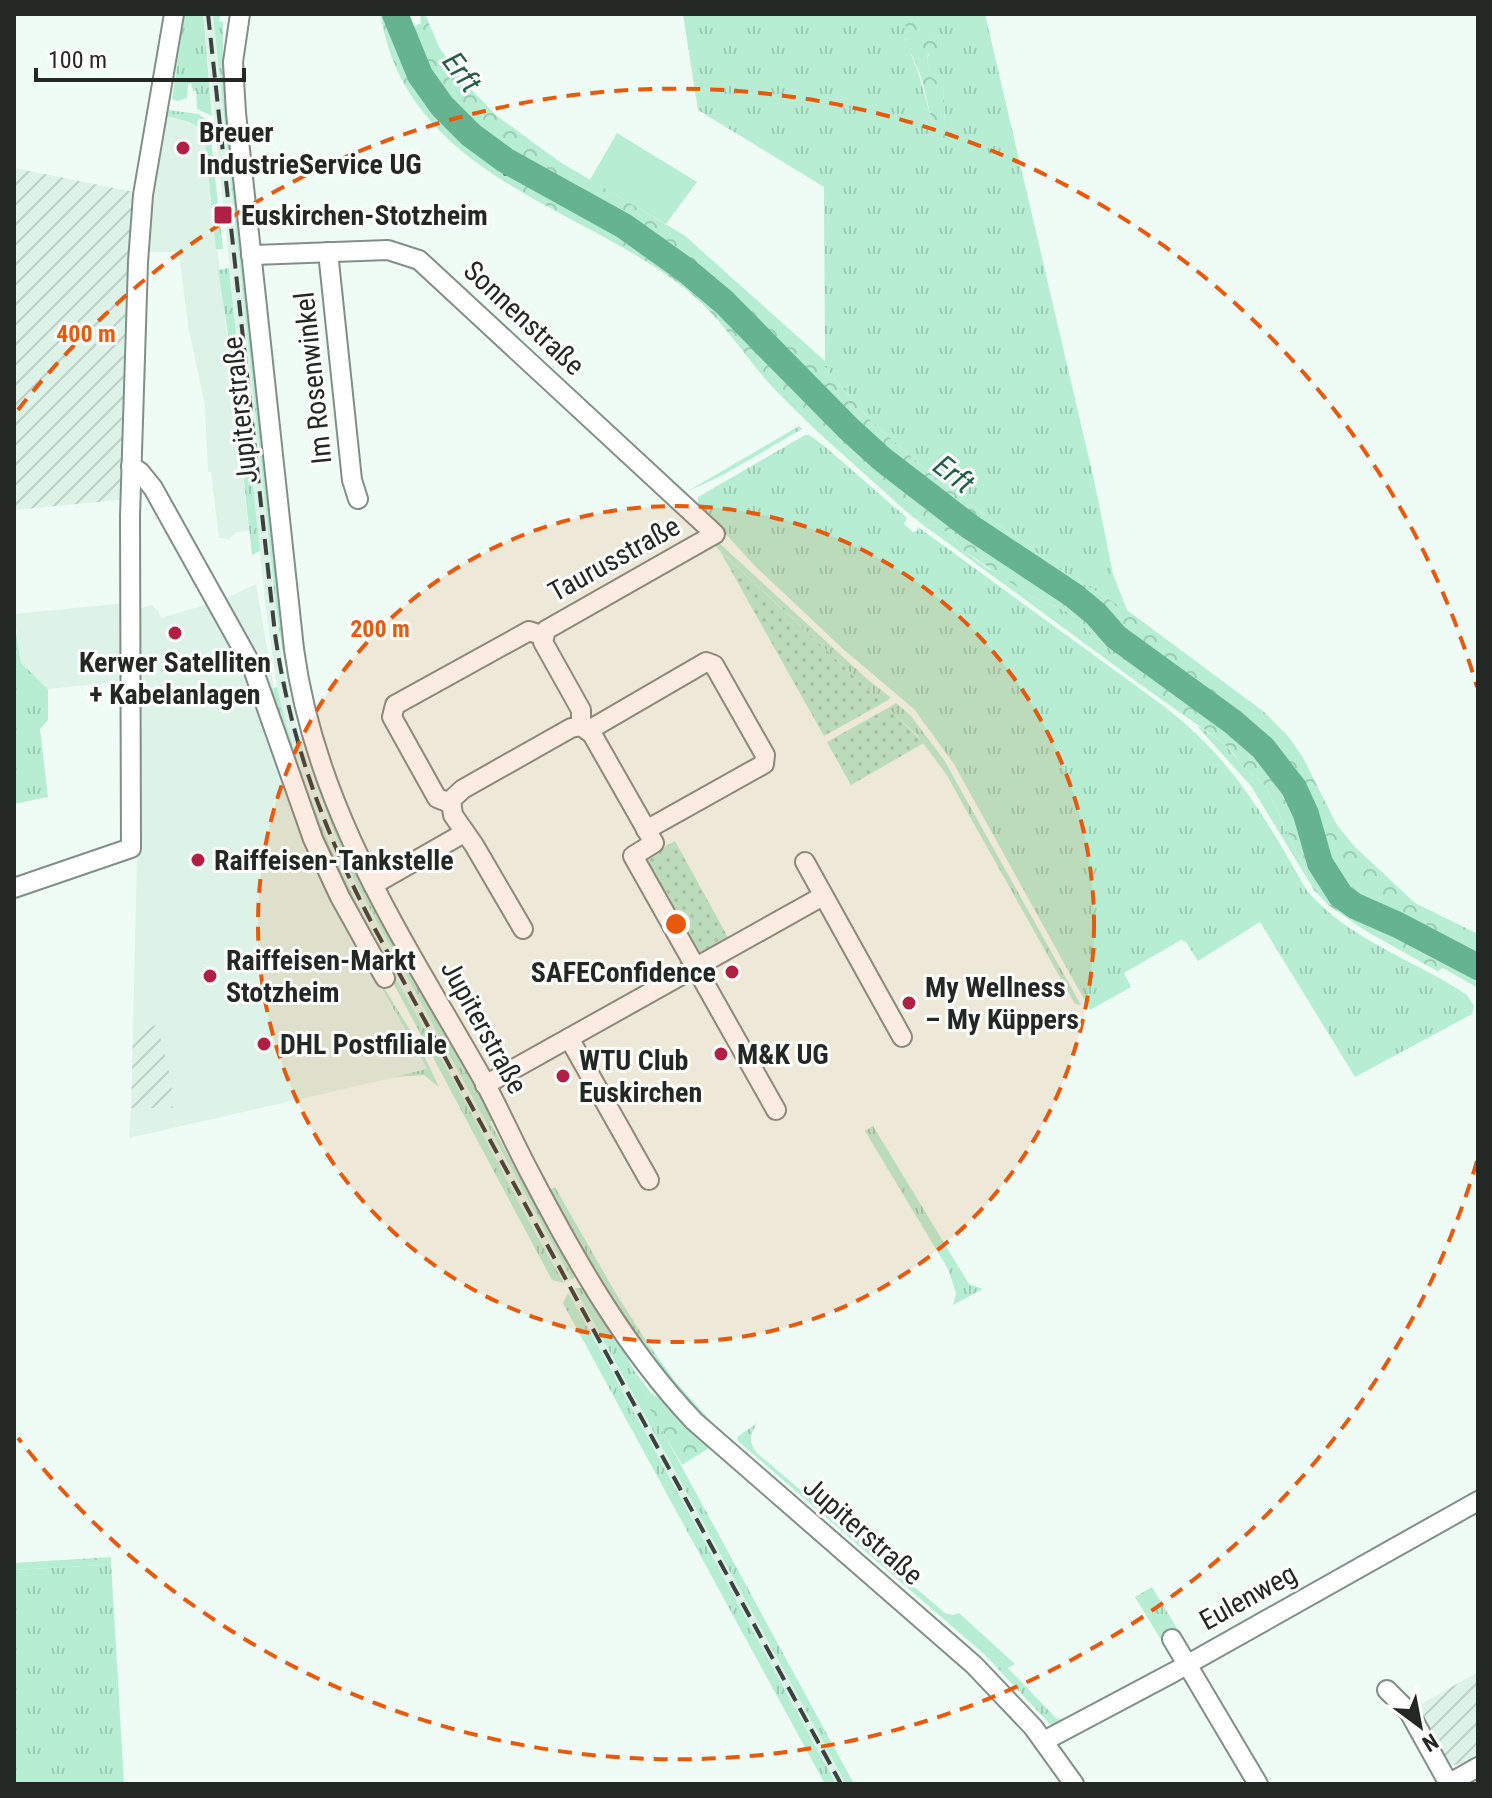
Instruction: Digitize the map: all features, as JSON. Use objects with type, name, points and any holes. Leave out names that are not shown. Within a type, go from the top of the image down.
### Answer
[{"type":"street","points":[[14,888],[131,848],[131,466],[140,225],[174,14]]},
{"type":"street","name":"Jupiterstraße","points":[[240,14],[235,41],[234,83],[299,687],[326,783],[347,834],[587,1277],[621,1332],[664,1389],[716,1441],[974,1665],[1044,1741],[1074,1784]]},
{"type":"street","name":"Sonnenstraße","points":[[251,255],[388,250],[419,260],[715,534]]},
{"type":"street","name":"Im Rosenwinkel","points":[[328,252],[352,480],[358,499]]},
{"type":"street","points":[[131,466],[153,488],[252,666],[313,839],[340,897],[385,978]]},
{"type":"street","name":"Taurusstraße","points":[[646,830],[585,728],[581,710],[543,642],[544,636],[546,630],[715,534]]},
{"type":"street","name":"Taurusstraße","points":[[523,929],[453,815],[450,803],[437,798],[392,717],[395,705],[529,631],[544,636]]},
{"type":"street","points":[[450,803],[463,789],[571,728],[585,728],[706,662],[714,665],[765,755],[764,764],[646,830],[654,843],[633,856],[776,1110]]},
{"type":"street","points":[[373,885],[464,833]]},
{"type":"street","points":[[805,862],[902,1037]]},
{"type":"street","points":[[485,1085],[823,896]]},
{"type":"street","points":[[569,1038],[649,1180]]},
{"type":"street","name":"Eulenweg","points":[[1044,1741],[1476,1506]]},
{"type":"street","points":[[1172,1639],[1258,1784]]},
{"type":"street","points":[[1387,1690],[1409,1712],[1448,1784],[1478,1767]]},
{"type":"shaded area","points":[[203,14],[213,14],[283,666],[299,734],[330,824],[353,878],[572,1280],[564,1283],[341,874],[317,819],[287,730],[277,687],[265,601]]},
{"type":"shaded area","points":[[167,116],[191,122],[204,130],[249,531],[237,532],[229,539],[219,538],[211,472],[208,472],[205,407],[188,325],[179,252],[149,252],[153,201]]},
{"type":"shaded area","points":[[14,168],[134,192],[125,449],[121,456],[120,500],[14,510]]},
{"type":"shaded area","points":[[256,584],[274,688],[267,690],[248,638],[226,598]]},
{"type":"shaded area","points":[[125,603],[126,681],[48,689],[21,663],[14,614]]},
{"type":"shaded area","points":[[208,604],[252,688],[377,981],[427,1070],[129,1138],[131,1108],[172,1108],[157,1025],[133,1031],[137,857],[136,610],[151,605],[161,618]]},
{"type":"shaded area","points":[[157,1025],[171,1079],[173,1108],[131,1108],[133,1031]]},
{"type":"shaded area","points":[[575,1288],[846,1784],[836,1784],[568,1293]]},
{"type":"shaded area","points":[[1478,1672],[1478,1757],[1465,1764],[1453,1765],[1441,1756],[1414,1708]]},
{"type":"green space","points":[[184,14],[203,14],[212,116],[197,109],[196,91],[193,91],[191,83],[188,84],[187,98],[172,99]]},
{"type":"green space","points":[[213,14],[221,14],[219,21],[223,22],[223,59],[252,320],[249,321],[251,341],[255,343],[294,704],[281,644]]},
{"type":"green space","points":[[380,14],[393,14],[407,30],[421,23],[420,14],[425,14],[439,47],[464,82],[497,116],[560,162],[684,235],[825,361],[825,367],[870,420],[943,485],[1065,573],[1127,610],[1264,712],[1288,736],[1302,756],[1337,825],[1354,846],[1415,903],[1478,934],[1478,988],[1443,968],[1437,971],[1366,931],[1328,905],[1314,890],[1266,786],[1239,763],[1222,742],[1148,690],[1118,654],[1094,637],[1080,621],[1066,611],[1029,595],[963,550],[950,533],[914,518],[784,399],[720,323],[688,291],[608,239],[521,192],[480,165],[444,135],[413,99],[391,55]]},
{"type":"green space","points":[[683,14],[901,14],[909,32],[905,40],[918,72],[939,145],[946,141],[943,85],[931,78],[927,60],[934,35],[918,28],[916,14],[985,14],[1094,480],[1113,574],[1127,610],[1065,573],[943,485],[870,420],[825,367],[824,187],[698,110]]},
{"type":"green space","points":[[901,14],[916,14],[919,28],[934,35],[939,45],[937,51],[928,54],[927,60],[931,77],[943,85],[946,141],[939,145],[922,80],[905,46],[907,29],[900,21]]},
{"type":"green space","points":[[168,110],[198,114],[209,121],[223,249],[216,249],[204,131],[190,122],[167,116]]},
{"type":"green space","points":[[617,133],[697,182],[666,224],[590,180]]},
{"type":"green space","points":[[229,268],[260,551],[252,555],[218,270]]},
{"type":"green space","points":[[799,426],[802,429],[723,475],[688,491]]},
{"type":"green space","points":[[805,435],[823,445],[907,518],[904,524],[913,532],[918,527],[1189,727],[1246,791],[1307,891],[1342,923],[1362,936],[1467,995],[1474,1006],[1472,1014],[1355,1077],[1260,922],[1198,961],[1186,942],[1181,940],[1124,973],[1131,987],[1090,1010],[954,764],[914,709],[843,649],[755,566],[712,519],[697,508],[698,497]]},
{"type":"green space","points":[[914,518],[950,533],[963,550],[987,568],[1002,574],[1029,595],[1066,611],[1080,621],[1094,637],[1118,654],[1148,690]]},
{"type":"green space","points":[[717,541],[891,698],[883,703],[712,543]]},
{"type":"green space","points":[[720,551],[883,703],[824,736]]},
{"type":"green space","points":[[14,620],[21,663],[48,689],[48,720],[40,729],[48,797],[14,804]]},
{"type":"green space","points":[[277,687],[308,792],[352,892],[564,1283],[552,1280],[335,874],[266,690]]},
{"type":"green space","points":[[896,703],[911,716],[944,760],[1081,1005],[1075,1004],[946,774],[918,736],[888,708]]},
{"type":"green space","points":[[294,706],[377,906],[493,1120],[490,1122],[515,1168],[519,1166],[577,1274],[572,1280],[353,878],[314,778]]},
{"type":"green space","points":[[888,708],[924,743],[851,785],[827,742]]},
{"type":"green space","points":[[1196,725],[1222,742],[1239,763],[1266,786],[1314,890],[1251,786]]},
{"type":"green space","points":[[675,841],[730,941],[704,953],[697,951],[666,901],[670,898],[665,890],[661,892],[645,865],[648,856]]},
{"type":"green space","points":[[380,985],[418,1043],[439,1087],[424,1075],[394,1077],[427,1069]]},
{"type":"green space","points":[[873,1126],[969,1284],[983,1289],[953,1305],[956,1293],[948,1269],[865,1131]]},
{"type":"green space","points":[[555,1187],[646,1341],[675,1381],[718,1429],[714,1430],[674,1390],[633,1338],[547,1191]]},
{"type":"green space","points":[[575,1288],[584,1288],[651,1393],[646,1394],[645,1399],[854,1784],[846,1784]]},
{"type":"green space","points":[[568,1293],[836,1784],[825,1784],[566,1309],[563,1303]]},
{"type":"green space","points":[[651,1393],[672,1407],[712,1446],[682,1465],[644,1399],[646,1394]]},
{"type":"green space","points":[[757,1423],[751,1438],[757,1453],[945,1613],[959,1613],[1015,1664],[1008,1668],[1057,1719],[1069,1718],[1054,1728],[984,1654],[738,1441],[737,1437]]},
{"type":"green space","points":[[111,1557],[111,1562],[102,1565],[14,1570],[14,1563]]},
{"type":"green space","points":[[111,1562],[124,1784],[14,1784],[14,1570]]},
{"type":"green space","points":[[1152,1587],[1180,1633],[1163,1643],[1135,1597]]},
{"type":"waterway","name":"Erft","points":[[395,14],[420,75],[442,106],[471,135],[505,160],[624,226],[687,271],[724,302],[882,459],[969,526],[1073,595],[1096,614],[1116,637],[1233,722],[1263,748],[1294,788],[1306,814],[1320,863],[1341,896],[1355,906],[1478,967]]},
{"type":"waterway","points":[[505,174],[521,169]]},
{"type":"railway","points":[[208,14],[275,634],[290,712],[312,786],[340,858],[375,929],[841,1784]]},
{"type":"place","name":"Breuer IndustrieService UG","points":[[183,148]]},
{"type":"place","name":"Euskirchen-Stotzheim","points":[[223,215]]},
{"type":"place","name":"Kerwer Satelliten + Kabelanlagen","points":[[175,633]]},
{"type":"place","name":"Raiffeisen-Tankstelle","points":[[198,860]]},
{"type":"place","name":"SAFEConfidence","points":[[732,972]]},
{"type":"place","name":"Raiffeisen-Markt Stotzheim","points":[[210,976]]},
{"type":"place","name":"My Wellness – My Küppers","points":[[909,1003]]},
{"type":"place","name":"DHL Postfiliale","points":[[264,1044]]},
{"type":"place","name":"M&K UG","points":[[721,1054]]},
{"type":"place","name":"WTU Club Euskirchen","points":[[563,1076]]}]
